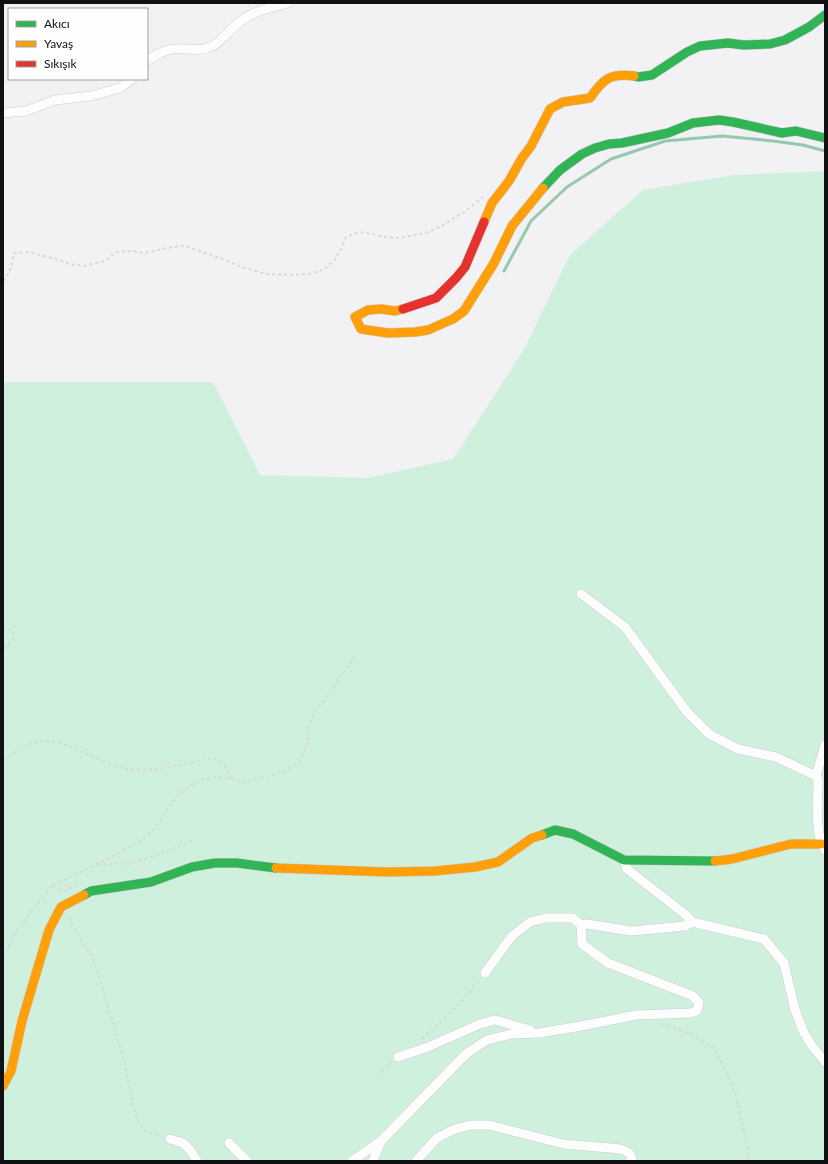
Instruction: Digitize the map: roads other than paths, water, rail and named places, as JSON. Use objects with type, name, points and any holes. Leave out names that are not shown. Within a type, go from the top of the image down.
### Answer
[{"type":"street","points":[[148,61],[158,53],[172,49],[194,50],[210,47],[223,39],[248,15],[270,7],[288,3]]},
{"type":"street","points":[[825,14],[809,27],[785,40],[770,44],[743,45],[728,43],[700,46],[687,52],[652,75],[638,77],[624,75],[610,77],[598,86],[590,98],[563,102],[550,109],[531,146],[522,158],[509,181],[492,203],[471,255],[465,267],[456,278],[436,298],[395,311],[381,309],[368,310],[355,317],[362,330],[388,333],[428,330],[453,319],[464,311],[485,275],[494,263],[512,226],[549,180],[582,154],[595,148],[668,133],[693,123],[719,120],[782,133],[796,131],[825,138]]},
{"type":"street","points":[[3,114],[26,111],[55,100],[91,96],[120,88],[131,80]]},
{"type":"street","points":[[581,594],[625,627],[687,712],[709,734],[738,749],[776,758],[816,776]]},
{"type":"street","points":[[3,1086],[11,1071],[22,1021],[49,930],[61,907],[91,891],[151,882],[192,868],[215,863],[237,863],[276,868],[388,872],[435,872],[475,868],[498,862],[532,838],[555,830],[573,834],[624,860],[714,861],[732,859],[791,844],[823,847],[818,818],[818,780],[816,776],[825,745]]},
{"type":"street","points":[[624,860],[627,869],[686,915],[692,922],[764,939],[784,963],[795,1010],[804,1033],[825,1062]]},
{"type":"street","points":[[352,1161],[381,1141],[466,1054],[488,1040],[511,1034],[539,1033],[636,1015],[690,1013],[697,1011],[699,1003],[693,996],[608,963],[582,944],[581,925],[573,918],[546,918],[530,922],[512,936],[485,973]]},
{"type":"street","points":[[581,925],[587,924],[631,931],[686,926],[692,922]]},
{"type":"street","points":[[398,1057],[428,1047],[473,1026],[495,1020],[539,1033]]},
{"type":"street","points":[[416,1161],[437,1138],[455,1129],[470,1125],[490,1125],[563,1144],[621,1149],[629,1153],[632,1158],[630,1161]]},
{"type":"street","points":[[170,1139],[183,1143],[191,1150],[197,1161]]},
{"type":"street","points":[[373,1161],[381,1141]]},
{"type":"street","points":[[230,1143],[247,1161]]},
{"type":"waterway","points":[[504,271],[531,221],[567,187],[611,159],[665,141],[722,136],[803,145],[825,151]]}]
